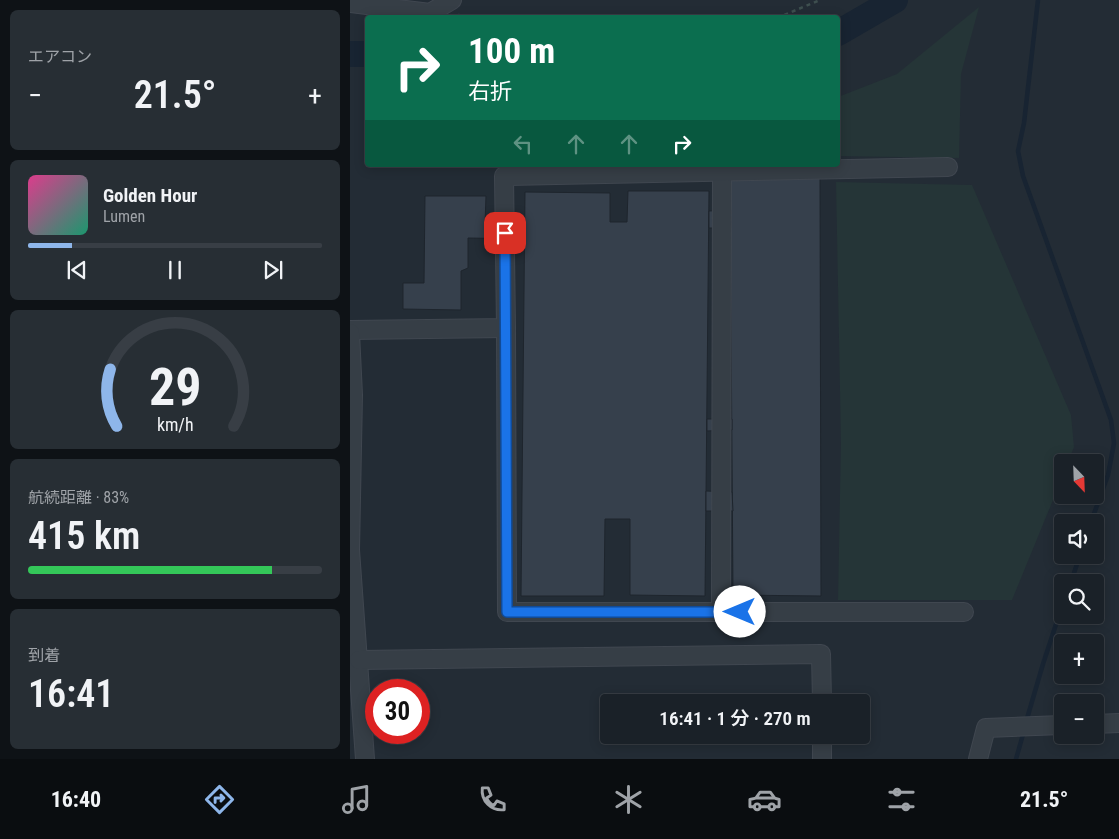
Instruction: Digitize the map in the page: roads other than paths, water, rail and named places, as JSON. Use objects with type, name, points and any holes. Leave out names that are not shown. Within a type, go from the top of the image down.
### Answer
[{"type":"street","points":[[350,3],[430,13],[452,0]]},
{"type":"street","points":[[948,167],[504,176],[507,612],[964,612]]},
{"type":"street","points":[[721,612],[722,172]]},
{"type":"street","points":[[365,759],[350,550],[354,395],[350,331],[506,328]]},
{"type":"street","points":[[358,660],[821,654],[822,694]]},
{"type":"street","points":[[1104,724],[1119,723]]},
{"type":"street","points":[[978,759],[986,728],[1054,725]]},
{"type":"street","points":[[822,744],[822,759]]},
{"type":"waterway","points":[[840,32],[895,0]]},
{"type":"waterway","points":[[1038,0],[1024,123],[1018,151],[1023,176],[1111,420],[1114,443],[1108,475],[1094,514]]},
{"type":"waterway","points":[[350,54],[365,54]]},
{"type":"waterway","points":[[1074,574],[1077,564]]},
{"type":"waterway","points":[[1026,722],[1056,624]]},
{"type":"waterway","points":[[1016,759],[1024,731]]}]
